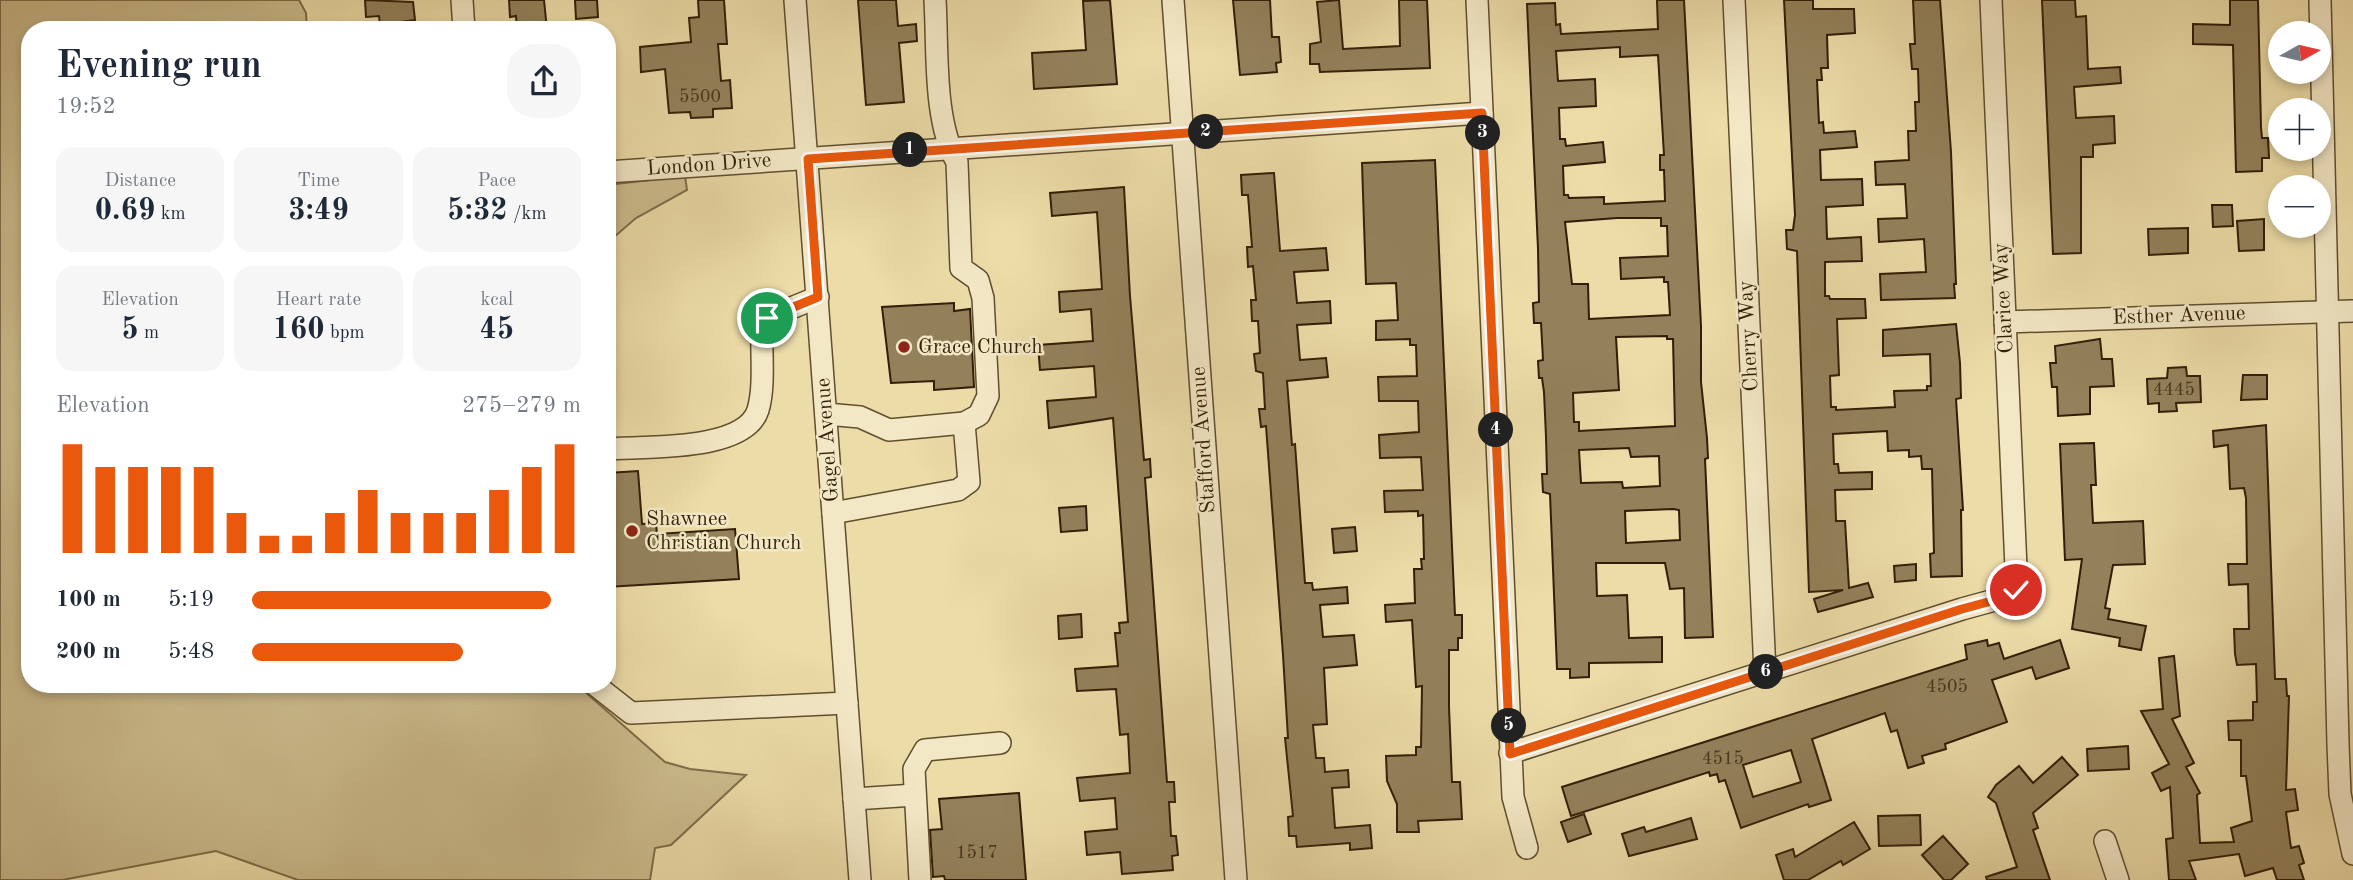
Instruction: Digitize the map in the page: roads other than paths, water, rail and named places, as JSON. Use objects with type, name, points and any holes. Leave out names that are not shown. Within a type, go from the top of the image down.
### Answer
[{"type":"street","points":[[462,0],[463,21]]},
{"type":"street","name":"Gagel Avenue","points":[[795,0],[860,880]]},
{"type":"street","points":[[826,414],[860,417],[889,430],[964,423],[979,415],[988,396],[983,298],[978,280],[961,268],[957,162],[948,148],[944,126],[935,0]]},
{"type":"street","name":"Stafford Avenue","points":[[1173,0],[1236,880]]},
{"type":"street","points":[[1477,0],[1510,754],[1513,797],[1527,848]]},
{"type":"street","name":"Cherry Way","points":[[1734,0],[1765,672]]},
{"type":"street","name":"Clarice Way","points":[[1765,672],[2014,595],[2016,568],[1991,0]]},
{"type":"street","points":[[2320,0],[2338,744],[2340,794],[2353,854]]},
{"type":"street","name":"London Drive","points":[[616,171],[1482,113]]},
{"type":"street","points":[[616,448],[722,440],[743,430],[757,413],[762,329],[767,318],[818,297]]},
{"type":"street","name":"Esther Avenue","points":[[2005,322],[2353,311]]},
{"type":"street","points":[[833,513],[958,490],[969,482],[964,423]]},
{"type":"street","points":[[1510,754],[1765,672]]},
{"type":"street","points":[[605,693],[631,713],[847,703]]},
{"type":"street","points":[[920,880],[914,769],[925,751],[1000,743]]},
{"type":"street","points":[[854,799],[915,795]]},
{"type":"street","points":[[2105,841],[2118,880]]},
{"type":"place","name":"Grace Church","points":[[904,347]]},
{"type":"place","name":"Shawnee Christian Church","points":[[632,531]]}]
